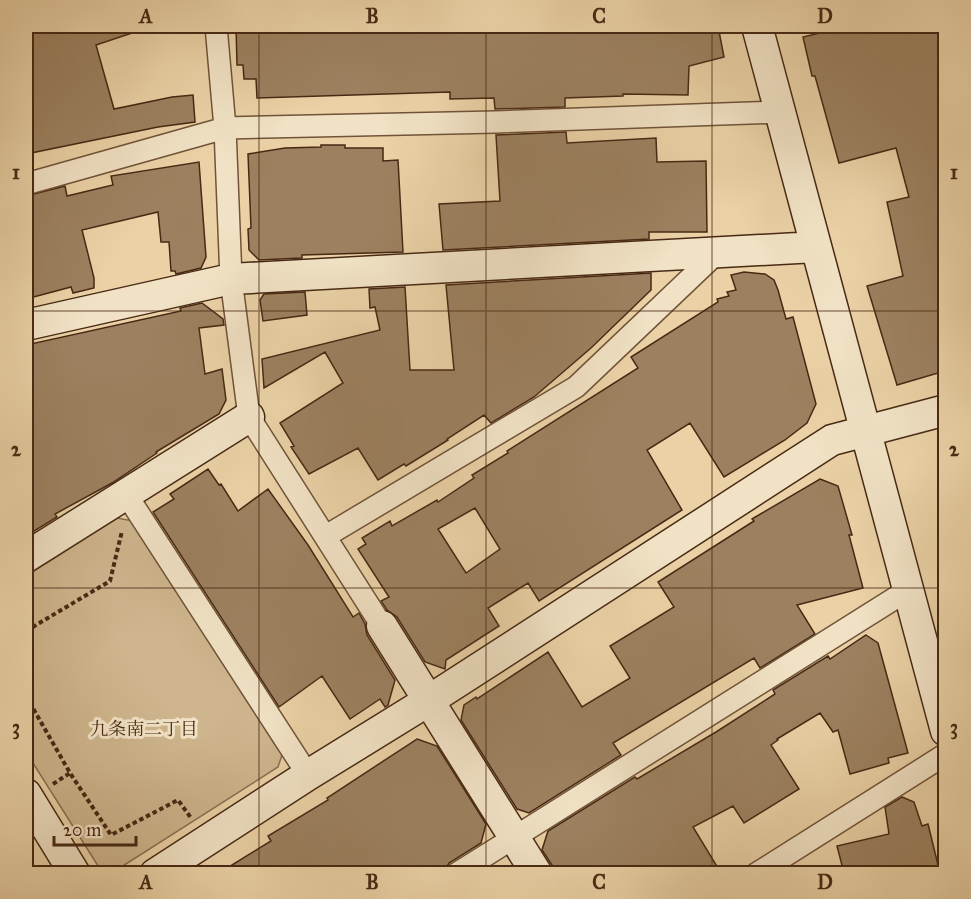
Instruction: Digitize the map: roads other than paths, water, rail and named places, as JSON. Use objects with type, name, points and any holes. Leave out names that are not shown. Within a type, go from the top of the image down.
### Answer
[{"type":"street","points":[[216,26],[225,128],[231,279],[249,417],[537,873]]},
{"type":"street","points":[[757,26],[945,731]]},
{"type":"street","points":[[26,184],[225,128],[781,112]]},
{"type":"street","points":[[26,325],[231,279],[720,250],[816,247]]},
{"type":"street","points":[[326,536],[576,387],[720,250]]},
{"type":"street","points":[[155,873],[428,701],[832,440],[945,410]]},
{"type":"street","points":[[26,557],[130,500],[249,417]]},
{"type":"street","points":[[130,500],[308,775]]},
{"type":"street","points":[[456,873],[908,590]]},
{"type":"street","points":[[756,873],[945,754]]},
{"type":"street","points":[[35,792],[75,873]]},
{"type":"district","name":"九条南二丁目","points":[[144,729]]}]
